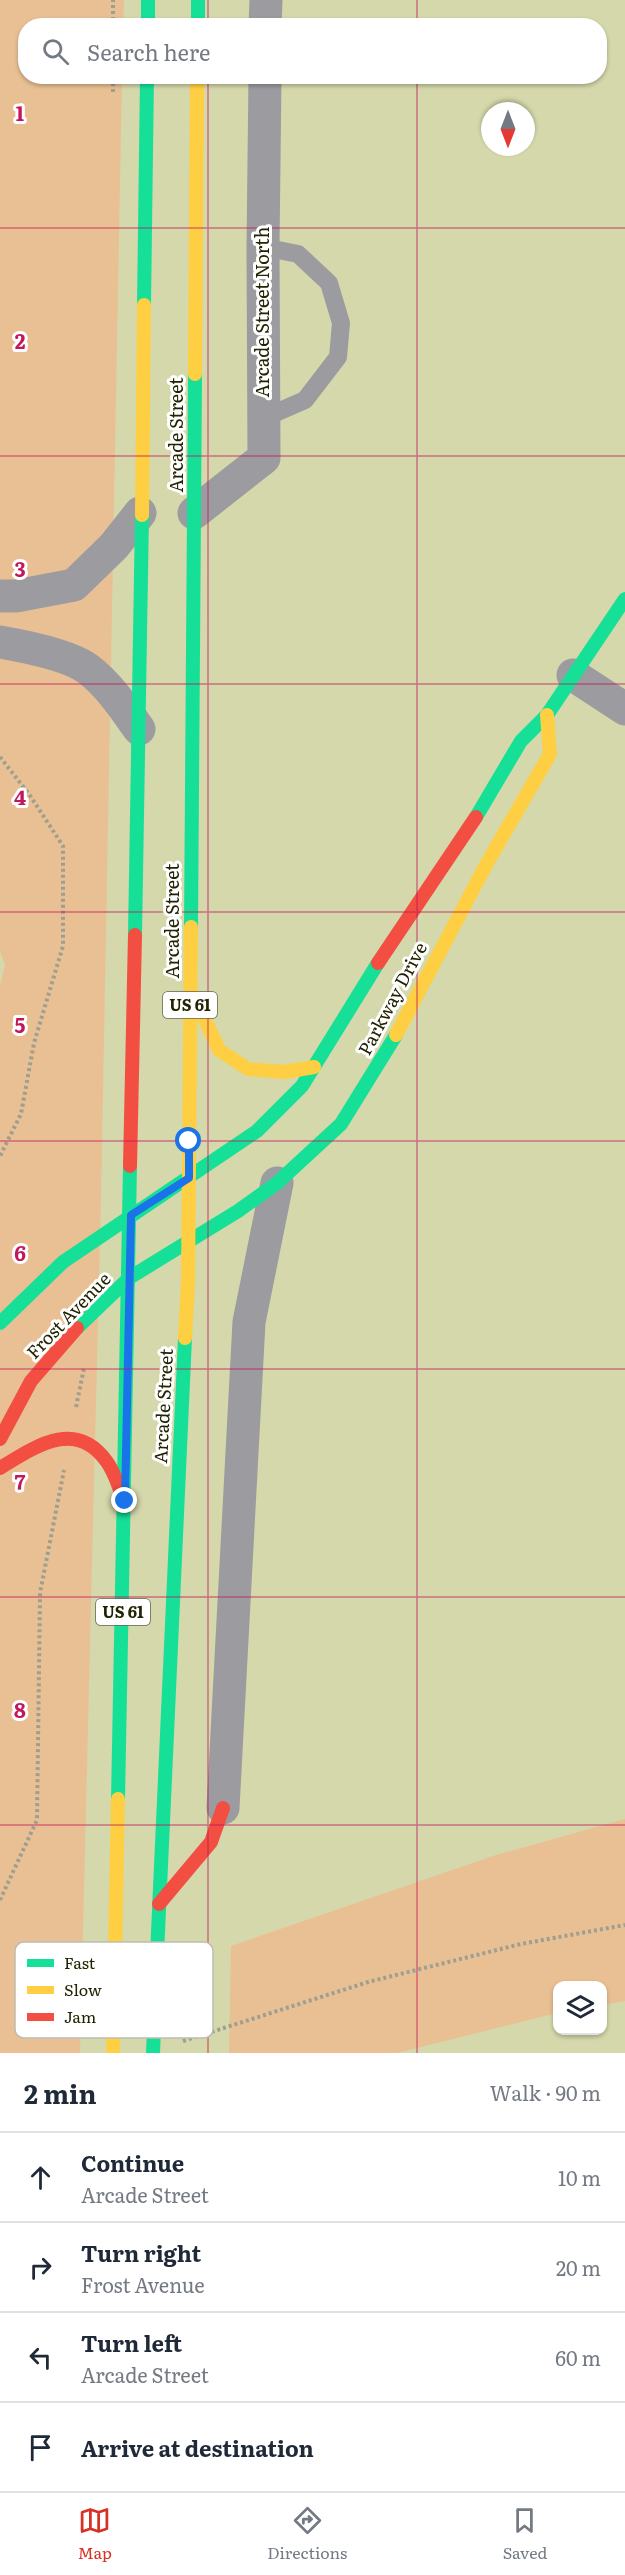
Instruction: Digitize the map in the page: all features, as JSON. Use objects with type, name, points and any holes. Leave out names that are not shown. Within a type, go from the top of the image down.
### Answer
[{"type":"main road","points":[[148,0],[148,18]]},
{"type":"main road","points":[[198,0],[198,18]]},
{"type":"main road","name":"Arcade Street","points":[[117,1942],[139,729],[147,84]]},
{"type":"main road","name":"Arcade Street","points":[[158,1942],[189,1241],[197,84]]},
{"type":"main road","name":"Parkway Drive","points":[[189,1178],[257,1131],[302,1086],[375,968],[495,788],[521,741],[547,715],[625,599]]},
{"type":"main road","name":"Parkway Drive","points":[[189,1241],[277,1182],[341,1125],[389,1049],[480,875],[550,754],[547,715]]},
{"type":"main road","points":[[191,990],[219,1050],[248,1069],[284,1072],[314,1067]]},
{"type":"main road","name":"Frost Avenue","points":[[0,1323],[63,1262],[189,1178]]},
{"type":"main road","name":"Frost Avenue","points":[[0,1439],[32,1381],[79,1325],[129,1278],[189,1241]]},
{"type":"main road","points":[[0,1468],[44,1442],[70,1436],[91,1443],[108,1462],[125,1501]]},
{"type":"main road","points":[[159,1905],[211,1842],[223,1808]]},
{"type":"main road","name":"Arcade Street","points":[[113,2053],[114,2038]]},
{"type":"main road","name":"Arcade Street","points":[[153,2053],[154,2038]]},
{"type":"street","points":[[265,18],[266,0]]},
{"type":"street","name":"Arcade Street North","points":[[194,513],[264,458],[262,247],[265,84]]},
{"type":"street","points":[[0,596],[16,596],[74,585],[114,546],[140,513]]},
{"type":"street","points":[[0,642],[33,647],[87,668],[118,700],[139,729]]},
{"type":"street","points":[[573,675],[625,709]]},
{"type":"street","points":[[223,1808],[249,1322],[277,1182]]},
{"type":"lane","points":[[262,247],[298,254],[329,282],[341,323],[338,357],[305,400],[264,418]]},
{"type":"path","points":[[113,0],[113,18]]},
{"type":"path","points":[[0,758],[29,795],[63,846],[63,946],[34,1043],[21,1114],[0,1156]]},
{"type":"path","points":[[0,1900],[37,1820],[40,1593],[70,1436]]},
{"type":"path","points":[[213,2031],[368,1982],[521,1944],[625,1924]]},
{"type":"path","points":[[182,2041],[191,2038]]},
{"type":"shaded area","points":[[0,0],[124,0],[123,18],[18,18],[18,84],[122,84],[101,1199],[83,1942],[15,1942],[15,2038],[80,2038],[80,2053],[0,2053],[0,985],[5,965],[0,951]]},
{"type":"shaded area","points":[[625,1819],[625,2001],[607,2004],[607,1981],[553,1981],[553,2014],[397,2053],[229,2053],[231,1946],[496,1855]]},
{"type":"traffic: fast","points":[[148,0],[148,18]]},
{"type":"traffic: fast","points":[[198,0],[198,18]]},
{"type":"traffic: fast","points":[[144,305],[147,84]]},
{"type":"traffic: fast","points":[[191,927],[195,374]]},
{"type":"traffic: fast","points":[[135,935],[142,515]]},
{"type":"traffic: fast","points":[[476,817],[521,741],[547,715],[625,599]]},
{"type":"traffic: fast","points":[[0,1323],[63,1262],[257,1131],[302,1086],[378,963]]},
{"type":"traffic: fast","points":[[77,1328],[129,1278],[238,1211],[277,1183],[341,1124],[396,1035]]},
{"type":"traffic: fast","points":[[118,1799],[130,1166]]},
{"type":"traffic: fast","points":[[158,1932],[185,1338]]},
{"type":"traffic: fast","points":[[158,1932],[158,1942]]},
{"type":"traffic: fast","points":[[153,2053],[154,2038]]},
{"type":"traffic: slow","points":[[195,374],[197,84]]},
{"type":"traffic: slow","points":[[142,515],[144,305]]},
{"type":"traffic: slow","points":[[396,1035],[486,865],[550,754],[547,715]]},
{"type":"traffic: slow","points":[[185,1338],[188,1282],[191,927]]},
{"type":"traffic: slow","points":[[194,996],[219,1050],[248,1069],[284,1072],[314,1067]]},
{"type":"traffic: slow","points":[[115,1942],[118,1799]]},
{"type":"traffic: slow","points":[[113,2038],[113,2053]]},
{"type":"traffic: jam","points":[[378,963],[476,817]]},
{"type":"traffic: jam","points":[[130,1166],[135,935]]},
{"type":"traffic: jam","points":[[0,1439],[31,1381],[77,1328]]},
{"type":"traffic: jam","points":[[0,1468],[55,1440],[82,1441],[95,1449],[107,1462],[123,1497]]},
{"type":"traffic: jam","points":[[159,1904],[211,1842],[223,1808]]},
{"type":"route","points":[[125,1501],[131,1215],[189,1178],[189,1141]]}]
